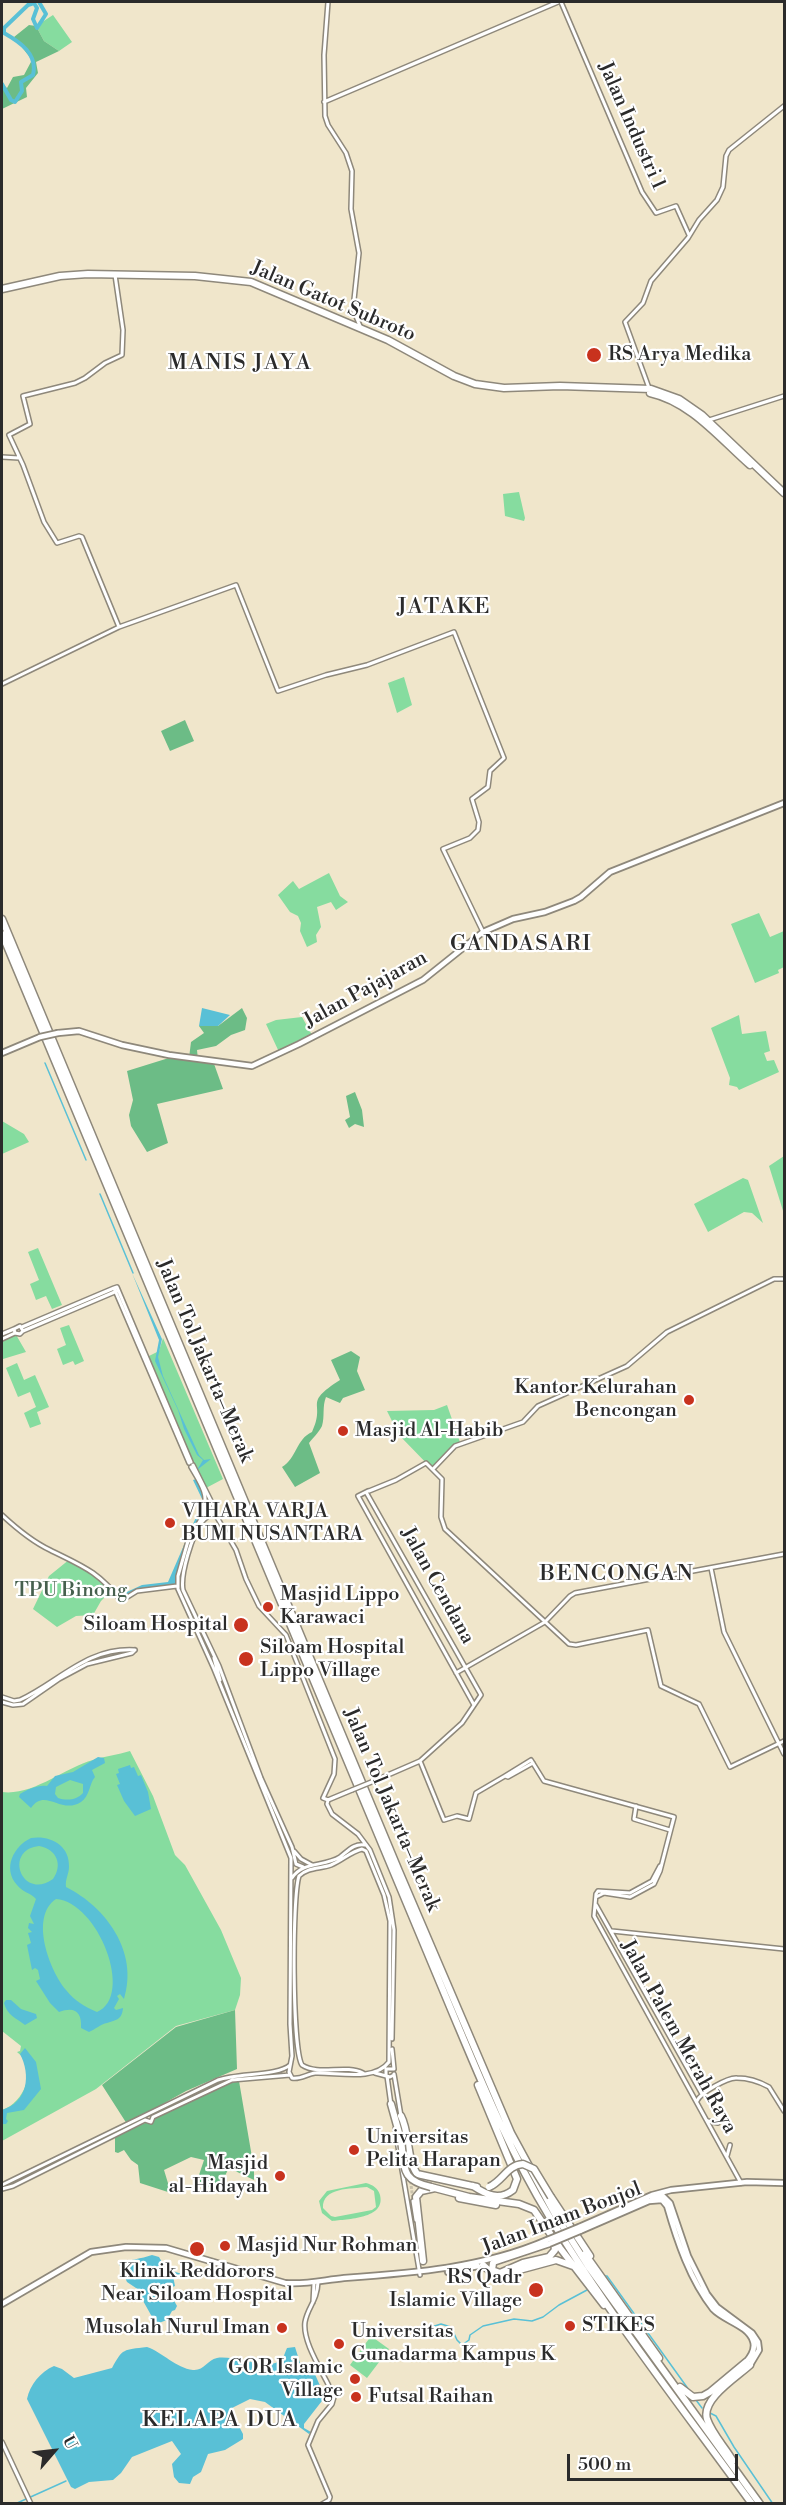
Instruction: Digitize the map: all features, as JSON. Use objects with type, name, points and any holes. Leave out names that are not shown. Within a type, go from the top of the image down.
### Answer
[{"type":"highway","name":"Jalan Gatot Subroto","points":[[2,289],[60,276],[212,277],[251,282],[405,348],[463,380],[496,388],[555,386],[649,391],[678,403],[705,422],[784,492]]},
{"type":"highway","name":"Jalan Gatot Subroto","points":[[705,422],[784,497]]},
{"type":"highway","name":"Jalan Tol Jakarta–Merak","points":[[2,919],[491,2090],[511,2133],[555,2214],[588,2266],[760,2504]]},
{"type":"highway","name":"Jalan Tol Jakarta–Merak","points":[[2,934],[486,2092],[531,2184],[577,2261],[752,2504]]},
{"type":"highway","points":[[453,2014],[458,2034],[517,2179],[513,2190],[501,2196],[490,2195],[473,2186]]},
{"type":"highway","points":[[391,2104],[408,2176],[413,2182],[434,2187],[465,2200],[531,2211],[543,2224],[555,2248],[549,2257],[523,2263],[500,2273],[489,2266]]},
{"type":"highway","points":[[401,2115],[406,2125],[414,2170],[417,2174],[473,2186],[489,2187],[497,2184],[512,2167],[523,2164],[534,2169],[582,2241],[610,2290]]},
{"type":"highway","points":[[423,2261],[416,2197],[421,2191],[434,2187]]},
{"type":"highway","points":[[445,2192],[519,2204],[539,2214],[575,2268],[620,2322]]},
{"type":"highway","points":[[555,2214],[716,2436]]},
{"type":"highway","points":[[489,2266],[499,2276],[556,2260],[575,2268]]},
{"type":"highway","points":[[680,2387],[693,2397],[703,2396],[748,2364]]},
{"type":"highway","points":[[748,2364],[715,2396],[707,2407],[708,2421],[748,2487]]},
{"type":"main road","name":"Jalan Pajajaran","points":[[2,1053],[40,1037],[79,1031],[170,1055],[252,1066],[423,980],[483,932],[513,919],[545,912],[574,901],[582,897],[610,872],[784,803]]},
{"type":"main road","name":"Jalan Imam Bonjol","points":[[422,2273],[489,2266],[580,2229],[652,2195],[741,2182],[784,2183]]},
{"type":"main road","points":[[670,2205],[673,2193],[688,2189]]},
{"type":"main road","points":[[619,2212],[660,2195],[670,2205]]},
{"type":"main road","name":"Jalan Imam Bonjol","points":[[619,2212],[653,2200],[666,2203],[696,2277],[714,2310],[747,2332],[753,2340],[754,2348],[748,2364]]},
{"type":"main road","name":"Jalan Imam Bonjol","points":[[670,2205],[696,2277]]},
{"type":"main road","name":"Jalan Imam Bonjol","points":[[422,2273],[479,2264],[548,2242]]},
{"type":"main road","points":[[2,2304],[91,2252],[126,2247],[166,2248],[285,2283],[422,2273]]},
{"type":"street","points":[[328,2],[324,55],[324,102],[327,123],[346,153],[352,177],[351,206],[359,254],[353,307],[361,329]]},
{"type":"street","points":[[324,102],[559,2]]},
{"type":"street","name":"Jalan Industri 1","points":[[559,2],[642,192],[656,213],[676,207],[689,235]]},
{"type":"street","points":[[649,391],[624,323],[643,303],[651,280],[720,195],[729,150],[784,106]]},
{"type":"street","points":[[116,275],[123,330],[123,353],[75,383],[23,396],[30,424],[9,435],[41,515],[54,541],[58,544],[82,537],[120,627]]},
{"type":"street","points":[[705,422],[784,396]]},
{"type":"street","points":[[2,457],[19,458]]},
{"type":"street","points":[[2,684],[120,627],[236,585],[278,691],[326,675],[368,665],[454,632],[504,758],[490,771],[488,787],[472,799],[479,822],[478,830],[470,838],[443,849],[483,932]]},
{"type":"street","points":[[433,1469],[455,1446],[523,1422],[538,1406],[627,1366],[672,1330],[774,1279],[784,1279]]},
{"type":"street","points":[[15,1331],[20,1334],[22,1329],[116,1290],[191,1466],[213,1510],[239,1551],[246,1579],[255,1598],[263,1611],[286,1635],[335,1759],[334,1774],[323,1795],[338,1820],[358,1834],[367,1846],[389,1897],[394,1918],[393,2060],[409,2168]]},
{"type":"street","points":[[2,1336],[15,1331],[18,1325],[22,1329]]},
{"type":"street","points":[[368,1492],[426,1463],[442,1480],[442,1525],[572,1645],[648,1630],[661,1686],[699,1704],[730,1767],[784,1741]]},
{"type":"street","points":[[196,1474],[207,1499],[182,1582],[188,1602],[215,1657],[261,1778],[292,1847],[301,1860],[313,1867]]},
{"type":"street","name":"Jalan Cendana","points":[[368,1492],[482,1695],[474,1705],[358,1496],[368,1492]]},
{"type":"street","points":[[213,1510],[203,1518],[188,1541],[177,1586],[288,1851],[291,1865],[292,2040],[289,2072],[291,2076]]},
{"type":"street","points":[[2,1515],[43,1546],[82,1565],[124,1600],[136,1591],[177,1586]]},
{"type":"street","points":[[456,1673],[545,1622],[575,1593],[784,1554]]},
{"type":"street","points":[[711,1568],[723,1628],[784,1754]]},
{"type":"street","points":[[188,1602],[188,1611]]},
{"type":"street","points":[[2,1700],[19,1705],[63,1672],[95,1656],[135,1650],[132,1653],[87,1664],[39,1691]]},
{"type":"street","points":[[215,1657],[219,1682]]},
{"type":"street","points":[[326,1801],[420,1761],[462,1723],[474,1705]]},
{"type":"street","points":[[420,1761],[444,1820],[453,1817],[469,1819],[476,1793],[505,1776],[508,1777],[532,1761],[543,1780],[636,1806],[634,1819],[670,1830]]},
{"type":"street","name":"Jalan Palem Merah Raya","points":[[636,1806],[674,1817],[656,1882],[626,1898],[602,1893],[596,1897],[596,1921],[741,2182]]},
{"type":"street","points":[[363,2073],[357,2070],[312,2069],[305,2067],[300,2061],[296,2028],[295,1978],[298,1878],[303,1872],[332,1861],[355,1846],[367,1846]]},
{"type":"street","points":[[292,1847],[296,1865]]},
{"type":"street","points":[[291,1865],[303,1867],[330,1865],[358,1850],[366,1851],[387,1903],[391,1943],[390,2054],[387,2065],[373,2072]]},
{"type":"street","points":[[291,1879],[303,1867]]},
{"type":"street","name":"Jalan Palem Merah Raya","points":[[596,1905],[702,2094]]},
{"type":"street","points":[[291,1920],[296,1934]]},
{"type":"street","points":[[612,1931],[784,1949]]},
{"type":"street","points":[[391,1943],[394,1937]]},
{"type":"street","points":[[620,1965],[626,1965],[628,1960]]},
{"type":"street","points":[[624,1972],[626,1968],[632,1968]]},
{"type":"street","points":[[290,1986],[295,1978]]},
{"type":"street","points":[[390,1998],[393,2008]]},
{"type":"street","points":[[292,2040],[296,2028]]},
{"type":"street","points":[[390,2054],[393,2060]]},
{"type":"street","points":[[145,2119],[151,2122],[153,2116],[190,2093],[227,2077],[280,2071],[291,2064]]},
{"type":"street","points":[[394,2072],[387,2068],[386,2075],[422,2273]]},
{"type":"street","points":[[329,2073],[338,2069]]},
{"type":"street","points":[[145,2119],[146,2113],[153,2116],[232,2080],[285,2075],[296,2079],[311,2073],[373,2072],[391,2077],[394,2072]]},
{"type":"street","points":[[697,2103],[702,2094],[730,2079],[738,2078],[769,2087],[784,2111]]},
{"type":"street","points":[[691,2092],[695,2094],[699,2089]]},
{"type":"street","points":[[779,2102],[784,2099]]},
{"type":"street","points":[[2,2187],[14,2186],[145,2119]]},
{"type":"street","points":[[707,2120],[718,2123]]},
{"type":"street","points":[[727,2156],[730,2145]]},
{"type":"street","points":[[412,2201],[423,2261],[422,2273]]},
{"type":"street","points":[[316,2282],[313,2302],[306,2319],[306,2335],[333,2399],[312,2434],[308,2451],[329,2499],[322,2504]]},
{"type":"street","points":[[2,2442],[30,2502]]},
{"type":"green space","points":[[53,15],[72,42],[59,51],[44,41],[36,26]]},
{"type":"green space","points":[[29,25],[36,26],[44,41],[59,51],[36,62],[38,73],[26,88],[27,97],[2,109],[2,84],[7,88],[13,77],[24,75],[32,60],[14,37]]},
{"type":"green space","points":[[519,492],[524,521],[505,516],[503,494]]},
{"type":"green space","points":[[404,677],[412,705],[397,713],[388,683]]},
{"type":"green space","points":[[185,720],[194,741],[170,751],[161,731]]},
{"type":"green space","points":[[329,873],[340,896],[348,902],[336,910],[331,902],[317,907],[321,927],[316,935],[317,942],[307,947],[300,931],[301,923],[298,916],[290,912],[278,895],[293,881],[299,889]]},
{"type":"green space","points":[[759,913],[770,937],[784,931],[784,967],[778,970],[779,973],[755,983],[731,924]]},
{"type":"green space","points":[[242,1008],[247,1018],[245,1030],[231,1035],[216,1046],[197,1050],[198,1060],[213,1061],[223,1089],[157,1104],[168,1143],[147,1152],[131,1126],[129,1115],[133,1100],[127,1071],[172,1057],[189,1058],[191,1042],[204,1033],[199,1026],[218,1026]]},
{"type":"green space","points":[[739,1015],[742,1034],[766,1031],[770,1051],[764,1053],[767,1061],[774,1060],[779,1072],[739,1090],[729,1085],[730,1078],[711,1028]]},
{"type":"green space","points":[[302,1017],[312,1035],[279,1052],[266,1024],[276,1020]]},
{"type":"green space","points":[[355,1092],[362,1110],[364,1127],[355,1124],[349,1128],[345,1120],[350,1117],[346,1096]]},
{"type":"green space","points":[[2,1121],[24,1134],[29,1142],[2,1154]]},
{"type":"green space","points":[[784,1156],[784,1214],[769,1166]]},
{"type":"green space","points":[[743,1178],[748,1180],[763,1223],[752,1213],[744,1212],[708,1232],[694,1204]]},
{"type":"green space","points":[[38,1248],[62,1305],[52,1309],[46,1296],[36,1300],[30,1284],[39,1280],[28,1252]]},
{"type":"green space","points":[[69,1325],[84,1361],[75,1365],[73,1361],[63,1365],[57,1349],[66,1345],[60,1328]]},
{"type":"green space","points":[[15,1333],[26,1352],[3,1359],[2,1339]]},
{"type":"green space","points":[[163,1338],[223,1479],[206,1488],[191,1460],[147,1357],[159,1351]]},
{"type":"green space","points":[[351,1351],[360,1357],[357,1371],[365,1390],[343,1398],[340,1403],[326,1397],[322,1426],[309,1443],[320,1473],[295,1487],[282,1467],[291,1459],[303,1439],[312,1432],[321,1394],[340,1380],[331,1360]]},
{"type":"green space","points":[[17,1363],[24,1380],[35,1375],[49,1407],[37,1412],[41,1424],[30,1428],[24,1413],[36,1407],[30,1392],[18,1397],[6,1368]]},
{"type":"green space","points":[[447,1405],[461,1445],[451,1449],[433,1470],[399,1435],[387,1411],[434,1410]]},
{"type":"green space","name":"TPU Binong","points":[[70,1559],[105,1584],[103,1586],[110,1592],[101,1601],[93,1615],[76,1616],[57,1627],[33,1609],[49,1576]]},
{"type":"green space","points":[[130,1751],[153,1796],[175,1855],[185,1865],[221,1930],[241,1978],[240,1995],[235,2010],[176,2026],[96,2089],[2,2141],[2,2110],[17,2100],[28,2076],[24,2059],[17,2052],[20,2051],[21,2046],[2,2031],[2,1792],[25,1790],[82,1764]]},
{"type":"green space","points":[[235,2010],[237,2069],[186,2091],[127,2124],[102,2085],[176,2027]]},
{"type":"green space","points":[[239,2081],[254,2180],[229,2168],[217,2191],[197,2181],[204,2160],[191,2157],[164,2170],[171,2193],[140,2183],[138,2165],[124,2150],[115,2152],[115,2137],[145,2123],[150,2123],[156,2117],[224,2084]]},
{"type":"green space","points":[[366,2183],[378,2190],[380,2203],[377,2209],[364,2216],[332,2221],[322,2213],[319,2201],[327,2191]],"holes":[[[367,2187],[374,2191],[376,2207],[372,2210],[335,2217],[323,2208],[327,2196],[339,2190]]]},
{"type":"green space","points":[[371,2336],[389,2349],[367,2378],[350,2365]]},
{"type":"water","points":[[202,1008],[230,1015],[218,1026],[199,1026]]},
{"type":"water","points":[[132,1273],[162,1339],[158,1357],[163,1376],[199,1455],[204,1460],[211,1459],[197,1470],[203,1460],[197,1455],[184,1429],[178,1410],[155,1361],[159,1340]]},
{"type":"water","points":[[196,1479],[205,1495],[206,1504],[188,1540],[177,1585],[143,1589],[120,1599],[118,1596],[142,1585],[168,1582],[203,1501],[193,1480]]},
{"type":"water","points":[[98,1757],[104,1758],[105,1763],[92,1770],[95,1777],[86,1797],[81,1802],[67,1805],[42,1800],[36,1802],[31,1808],[19,1797],[20,1794],[30,1789],[47,1786],[55,1776],[73,1772]],"holes":[[[70,1780],[83,1784],[83,1793],[75,1798],[61,1799],[55,1794],[56,1787]]]},
{"type":"water","points":[[130,1765],[131,1768],[134,1767],[138,1776],[141,1775],[148,1792],[151,1809],[135,1816],[124,1801],[117,1785],[120,1784],[116,1774],[119,1773],[118,1769]]},
{"type":"water","points":[[38,1837],[52,1840],[62,1847],[68,1859],[66,1887],[94,1906],[116,1933],[123,1948],[127,1964],[127,1982],[124,1999],[120,1994],[117,1996],[119,1999],[114,2008],[116,2010],[123,2008],[121,2015],[116,2020],[89,2032],[81,2028],[79,2014],[73,2010],[59,2012],[50,2003],[36,1981],[40,1979],[38,1970],[35,1968],[32,1970],[27,1945],[31,1943],[28,1933],[32,1932],[28,1928],[29,1923],[34,1924],[30,1916],[36,1899],[19,1887],[10,1872],[15,1852],[25,1842]],"holes":[[[39,1846],[54,1854],[58,1868],[53,1879],[42,1884],[33,1884],[25,1879],[19,1864],[28,1849]],[[56,1899],[71,1904],[85,1916],[97,1932],[106,1951],[112,1970],[113,1988],[108,2003],[97,2012],[69,1994],[49,1958],[43,1931],[44,1918],[48,1907]]]},
{"type":"water","points":[[6,2000],[11,2000],[21,2009],[36,2014],[37,2018],[25,2025],[7,2011],[4,2003]]},
{"type":"water","points":[[25,2048],[36,2062],[41,2089],[24,2110],[7,2113],[8,2121],[2,2124],[2,2110],[17,2101],[25,2087],[25,2070],[20,2054]]},
{"type":"water","points":[[152,2255],[159,2257],[166,2269],[182,2274],[173,2276],[175,2286],[164,2287],[164,2292],[172,2297],[177,2306],[175,2310],[167,2320],[156,2324],[142,2299],[142,2292],[127,2282],[119,2264]]},
{"type":"water","points":[[147,2347],[187,2369],[197,2370],[217,2358],[276,2363],[282,2359],[287,2348],[295,2347],[301,2366],[310,2363],[325,2397],[304,2424],[304,2428],[311,2432],[309,2434],[265,2402],[250,2399],[232,2408],[231,2411],[243,2434],[243,2439],[225,2450],[208,2454],[201,2472],[193,2477],[190,2484],[179,2483],[174,2477],[172,2464],[181,2454],[172,2441],[132,2457],[113,2480],[89,2482],[75,2489],[71,2487],[27,2399],[31,2389],[40,2375],[54,2366],[74,2378],[112,2368],[125,2351]]},
{"type":"waterway","points":[[2,84],[11,100],[15,102],[22,91],[21,82],[33,75],[33,61],[30,55],[22,45],[4,33],[4,28],[28,5],[34,3],[37,8],[33,19],[37,28],[46,14],[39,2]]},
{"type":"waterway","points":[[45,1063],[86,1160]]},
{"type":"waterway","points":[[100,1194],[133,1273]]},
{"type":"waterway","points":[[605,2276],[689,2390]]},
{"type":"waterway","points":[[425,2329],[441,2324],[451,2327],[462,2345],[469,2340],[470,2335],[483,2326],[514,2319],[532,2321],[543,2317],[559,2305],[587,2290]]},
{"type":"waterway","points":[[696,2400],[702,2408]]},
{"type":"waterway","points":[[710,2413],[716,2416],[773,2504]]},
{"type":"waterway","points":[[15,2504],[66,2481]]},
{"type":"tunnel","points":[[409,2168],[413,2201]]},
{"type":"place","name":"RS Arya Medika","points":[[594,355]]},
{"type":"place","name":"Kantor Kelurahan Bencongan","points":[[689,1400]]},
{"type":"place","name":"Masjid Al-Habib","points":[[343,1431]]},
{"type":"place","name":"VIHARA VARJA BUMI NUSANTARA","points":[[170,1523]]},
{"type":"place","name":"Masjid Lippo Karawaci","points":[[268,1607]]},
{"type":"place","name":"Siloam Hospital","points":[[241,1625]]},
{"type":"place","name":"Siloam Hospital Lippo Village","points":[[246,1659]]},
{"type":"place","name":"Universitas Pelita Harapan","points":[[354,2150]]},
{"type":"place","name":"Masjid al-Hidayah","points":[[280,2176]]},
{"type":"place","name":"Masjid Nur Rohman","points":[[225,2246]]},
{"type":"place","name":"Klinik Reddorors Near Siloam Hospital","points":[[197,2249]]},
{"type":"place","name":"RS Qadr Islamic Village","points":[[536,2290]]},
{"type":"place","name":"STIKES","points":[[570,2326]]},
{"type":"place","name":"Musolah Nurul Iman","points":[[282,2328]]},
{"type":"place","name":"Universitas Gunadarma Kampus K","points":[[339,2344]]},
{"type":"place","name":"GOR Islamic Village","points":[[355,2379]]},
{"type":"place","name":"Futsal Raihan","points":[[356,2397]]},
{"type":"district","name":"MANIS JAYA","points":[[240,364]]},
{"type":"district","name":"JATAKE","points":[[444,608]]},
{"type":"district","name":"GANDASARI","points":[[521,945]]},
{"type":"district","name":"BENCONGAN","points":[[617,1575]]},
{"type":"district","name":"KELAPA DUA","points":[[220,2421]]}]
